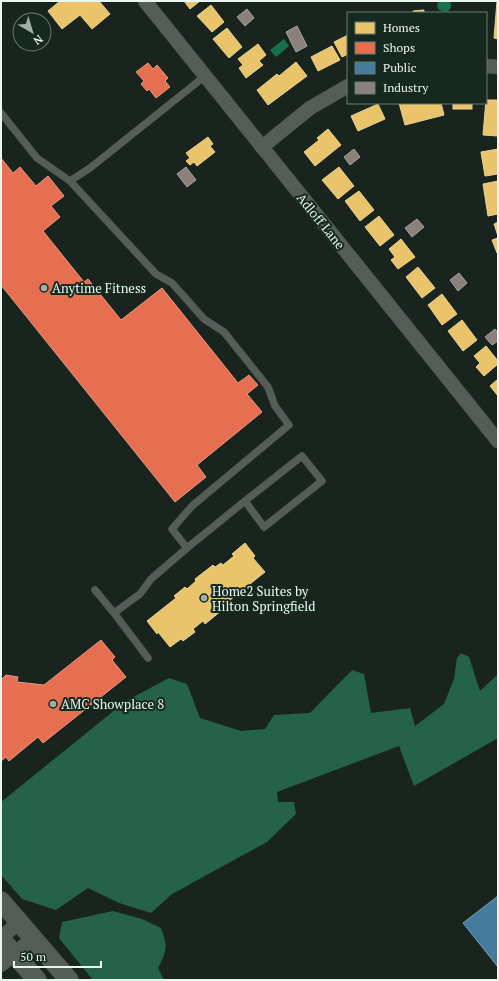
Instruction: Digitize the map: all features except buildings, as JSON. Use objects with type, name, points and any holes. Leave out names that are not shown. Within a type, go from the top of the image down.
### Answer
[{"type":"main road","points":[[1,901],[69,980]]},
{"type":"main road","points":[[1,938],[8,960],[37,980]]},
{"type":"street","name":"Adloff Lane","points":[[145,1],[498,441]]},
{"type":"street","points":[[487,66],[498,67]]},
{"type":"street","points":[[262,147],[310,108],[347,87]]},
{"type":"street","points":[[1,938],[19,922]]},
{"type":"street","points":[[8,960],[33,938]]},
{"type":"lane","points":[[70,181],[90,168],[205,76]]},
{"type":"lane","points":[[1,113],[37,158],[70,181],[156,274],[172,283],[204,319],[224,332],[268,387],[275,406],[289,425],[192,506],[172,529],[187,548]]},
{"type":"lane","points":[[114,613],[140,594],[152,579],[187,548],[245,501],[302,456],[322,481],[264,527],[245,501]]},
{"type":"lane","points":[[95,590],[148,658]]},
{"type":"shaded area","points":[[438,1],[450,1],[450,9],[446,12],[439,10],[437,6]]},
{"type":"shaded area","points":[[284,39],[289,46],[276,57],[270,50]]},
{"type":"shaded area","points":[[461,653],[469,657],[480,691],[498,674],[498,738],[414,786],[399,746],[277,792],[278,802],[294,802],[296,814],[267,842],[172,894],[151,913],[119,903],[88,888],[56,910],[22,899],[1,875],[1,802],[126,701],[169,678],[187,684],[200,718],[241,731],[265,729],[274,715],[310,713],[352,670],[364,674],[371,713],[410,708],[415,726],[444,704],[454,679],[457,658]]},
{"type":"shaded area","points":[[113,911],[142,919],[161,928],[166,948],[158,968],[164,980],[93,980],[59,938],[62,922]]},
{"type":"place","name":"Anytime Fitness","points":[[44,288]]},
{"type":"place","name":"Home2 Suites by Hilton Springfield","points":[[204,598]]},
{"type":"place","name":"AMC Showplace 8","points":[[53,704]]}]
